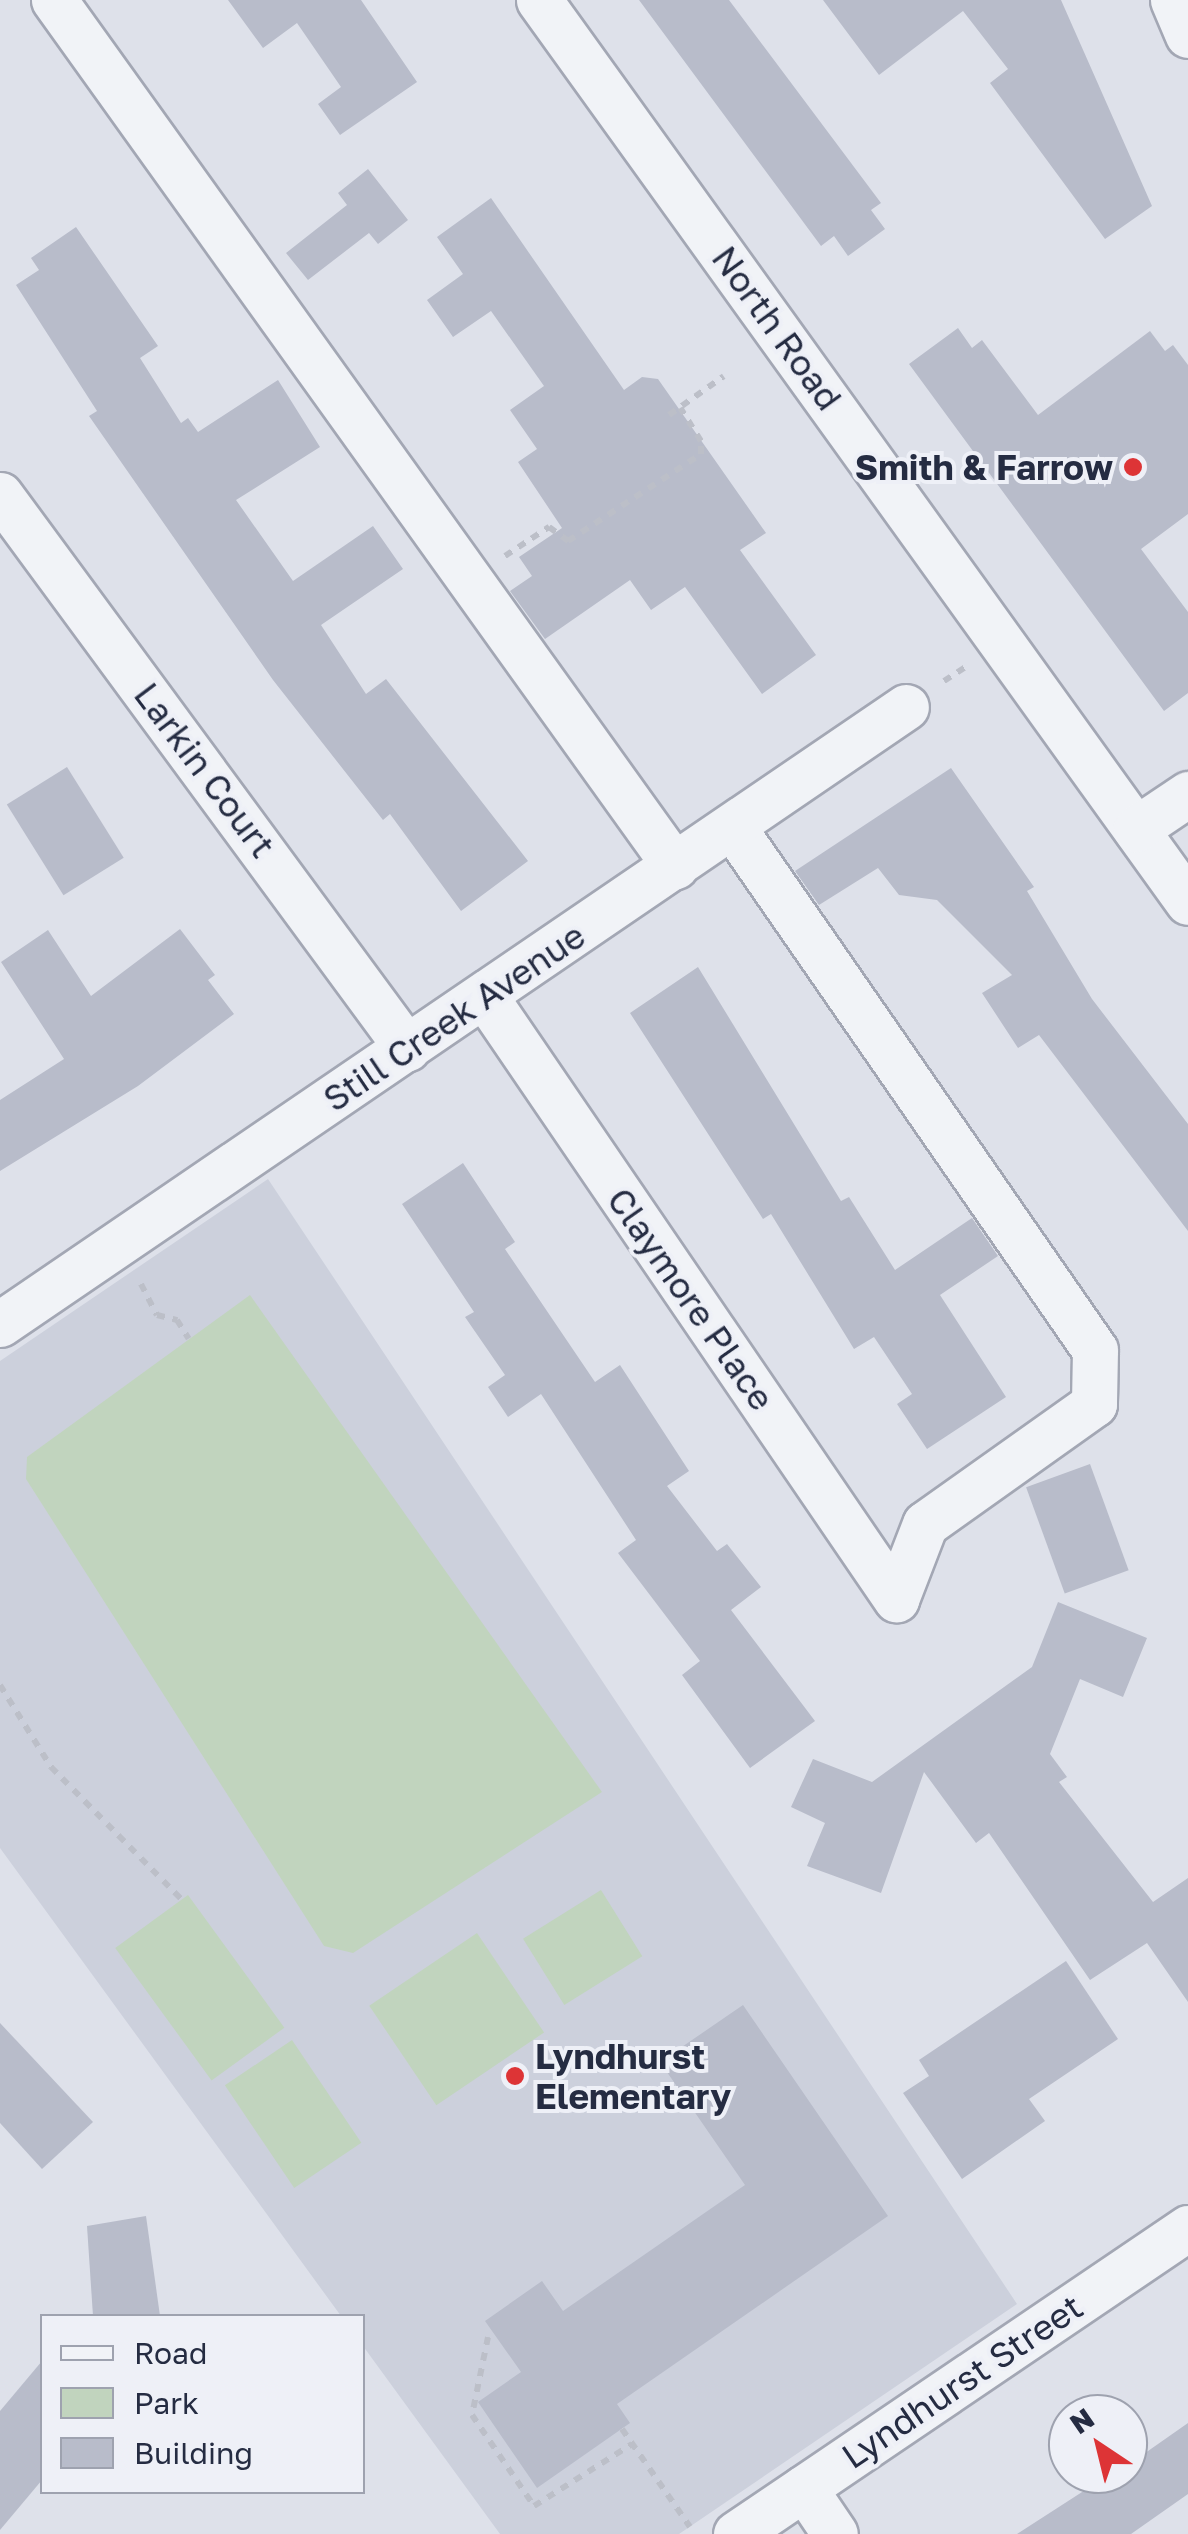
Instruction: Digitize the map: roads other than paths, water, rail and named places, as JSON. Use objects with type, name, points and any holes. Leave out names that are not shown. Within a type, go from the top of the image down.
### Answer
[{"type":"street","points":[[54,0],[675,866]]},
{"type":"street","name":"North Road","points":[[539,0],[1188,902]]},
{"type":"street","points":[[1173,0],[1188,35]]},
{"type":"street","name":"Larkin Court","points":[[0,495],[407,1048]]},
{"type":"street","name":"Still Creek Avenue","points":[[0,1324],[486,998],[906,708]]},
{"type":"street","points":[[1136,830],[1188,794]]},
{"type":"street","name":"Claymore Place","points":[[486,998],[896,1599],[925,1524],[1094,1404],[1095,1350],[732,826]]},
{"type":"street","name":"Lyndhurst Street","points":[[736,2534],[1188,2228]]},
{"type":"street","points":[[804,2488],[835,2534]]},
{"type":"place","name":"Smith & Farrow","points":[[1133,467]]},
{"type":"place","name":"Lyndhurst Elementary","points":[[515,2076]]}]
